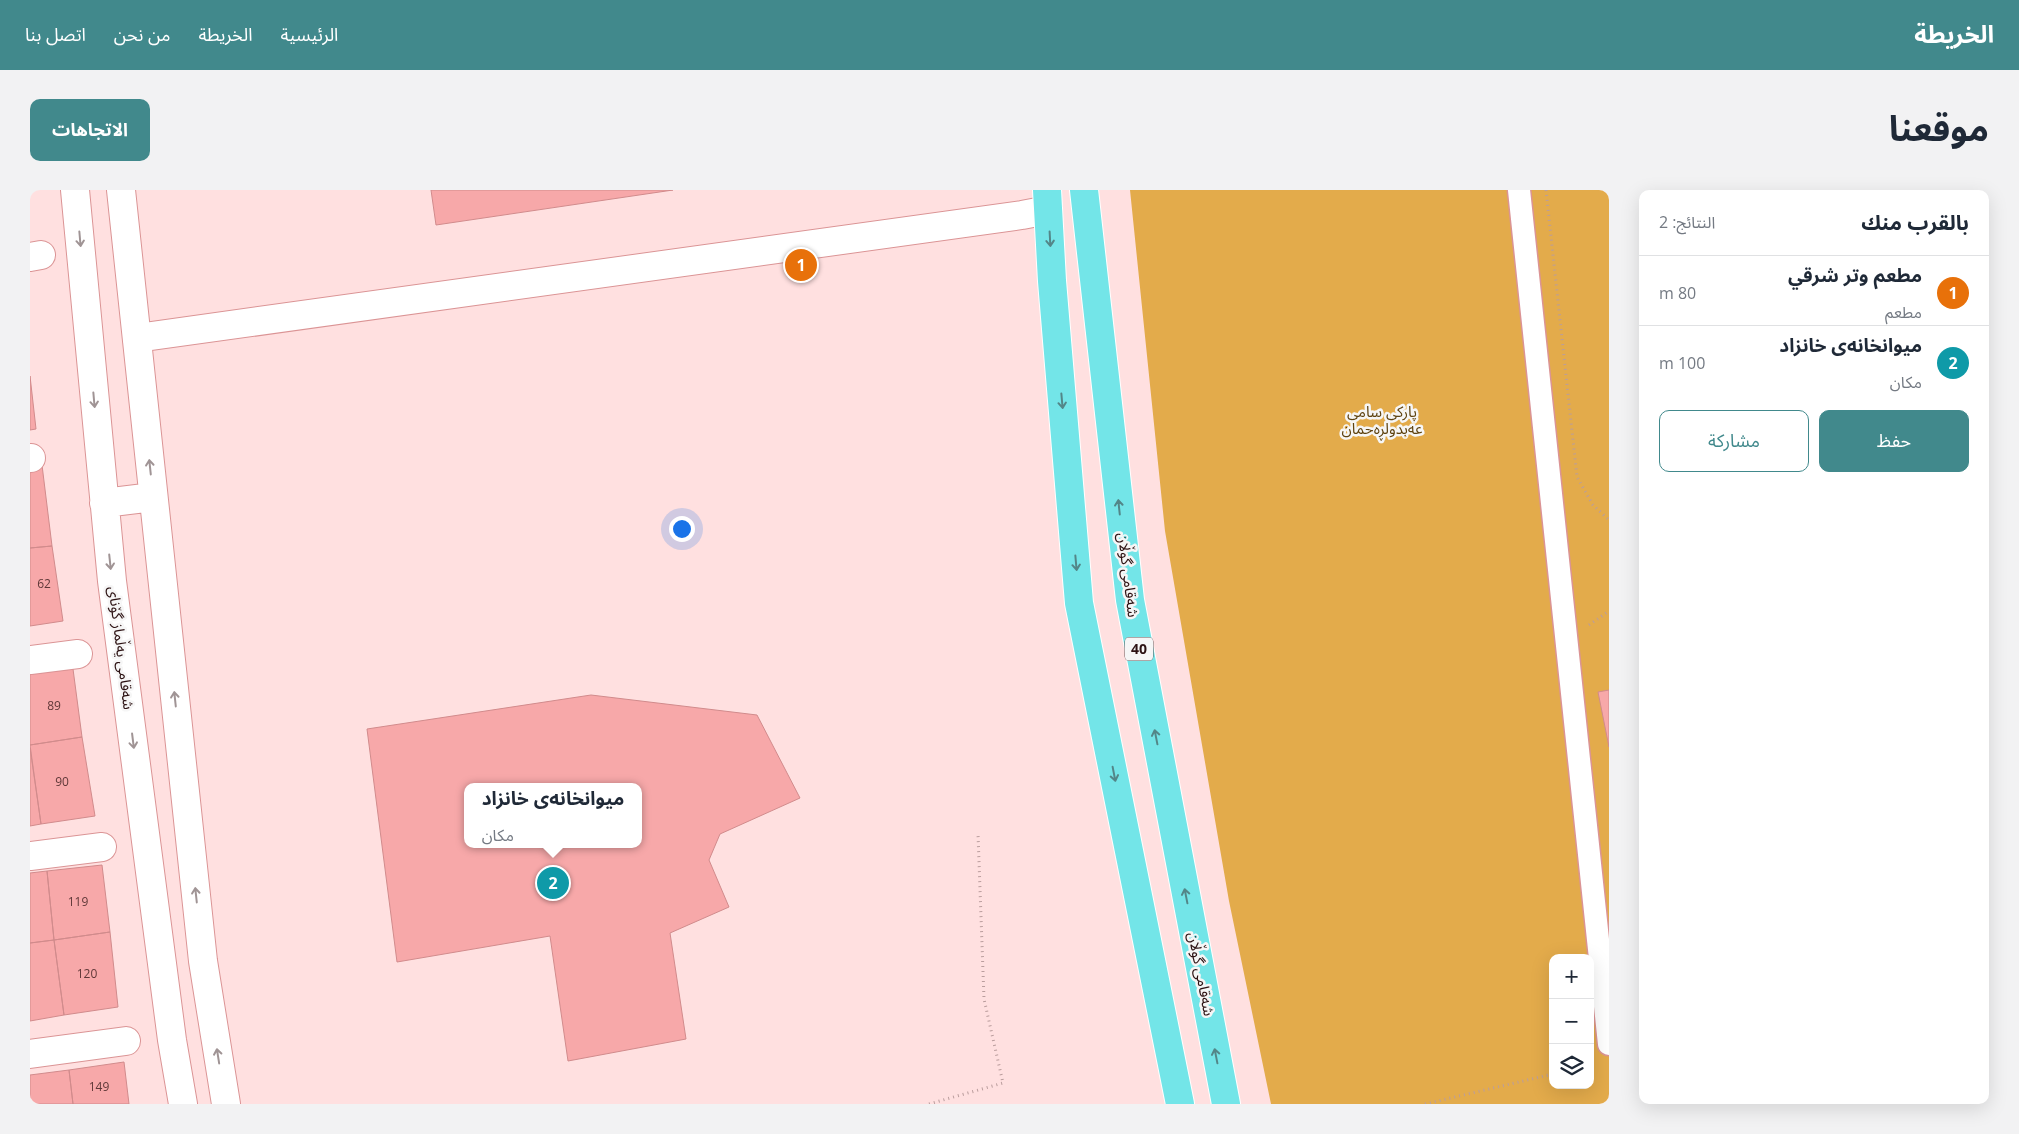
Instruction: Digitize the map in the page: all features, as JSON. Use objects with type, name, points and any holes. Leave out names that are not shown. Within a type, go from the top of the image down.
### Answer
[{"type":"main road","name":"شەقامی گوڵان","points":[[1084,190],[1130,600],[1226,1104]]},
{"type":"main road","points":[[1048,200],[1052,281],[1079,603],[1180,1104]]},
{"type":"street","name":"شەقامی یەڵماز گۆنای","points":[[75,190],[112,581],[170,1020],[183,1104]]},
{"type":"street","points":[[121,190],[203,961],[226,1104]]},
{"type":"street","points":[[1519,190],[1609,1044]]},
{"type":"street","points":[[137,338],[1022,215],[1048,200]]},
{"type":"street","points":[[104,503],[153,497]]},
{"type":"street","points":[[30,660],[78,654]]},
{"type":"street","points":[[30,856],[102,847]]},
{"type":"street","points":[[30,1054],[126,1041]]},
{"type":"path","points":[[1546,190],[1577,477],[1593,505],[1609,520]]},
{"type":"path","points":[[929,1104],[1003,1083],[984,999],[978,834]]},
{"type":"path","points":[[1425,1104],[1549,1075]]},
{"type":"green space","name":"پارکی سامی عەبدولڕەحمان","points":[[1130,190],[1609,190],[1609,1104],[1271,1104],[1229,901],[1165,531]]},
{"type":"building","points":[[431,190],[673,190],[436,225]]},
{"type":"building","points":[[30,376],[36,429],[30,430]]},
{"type":"building","points":[[42,465],[52,546],[30,548],[30,467]]},
{"type":"building","points":[[52,546],[63,621],[30,626],[30,548]]},
{"type":"building","points":[[73,669],[82,737],[30,745],[30,674]]},
{"type":"building","points":[[1609,690],[1609,747],[1598,692]]},
{"type":"building","points":[[591,695],[757,715],[800,798],[720,834],[709,860],[729,907],[670,933],[686,1039],[568,1061],[550,936],[397,962],[367,729]]},
{"type":"building","points":[[82,737],[95,816],[41,824],[30,745]]},
{"type":"building","points":[[30,748],[41,824],[30,826]]},
{"type":"building","points":[[102,865],[110,932],[54,940],[47,871]]},
{"type":"building","points":[[47,871],[54,940],[30,943],[30,873]]},
{"type":"building","points":[[110,932],[118,1007],[64,1015],[54,940]]},
{"type":"building","points":[[54,940],[64,1015],[30,1021],[30,943]]},
{"type":"building","points":[[124,1062],[129,1104],[73,1104],[69,1070]]},
{"type":"building","points":[[69,1070],[73,1104],[30,1104],[30,1075]]},
{"type":"place","name":"مطعم وتر شرقي","points":[[801,265]]},
{"type":"place","name":"میوانخانەی خانزاد","points":[[553,883]]}]
